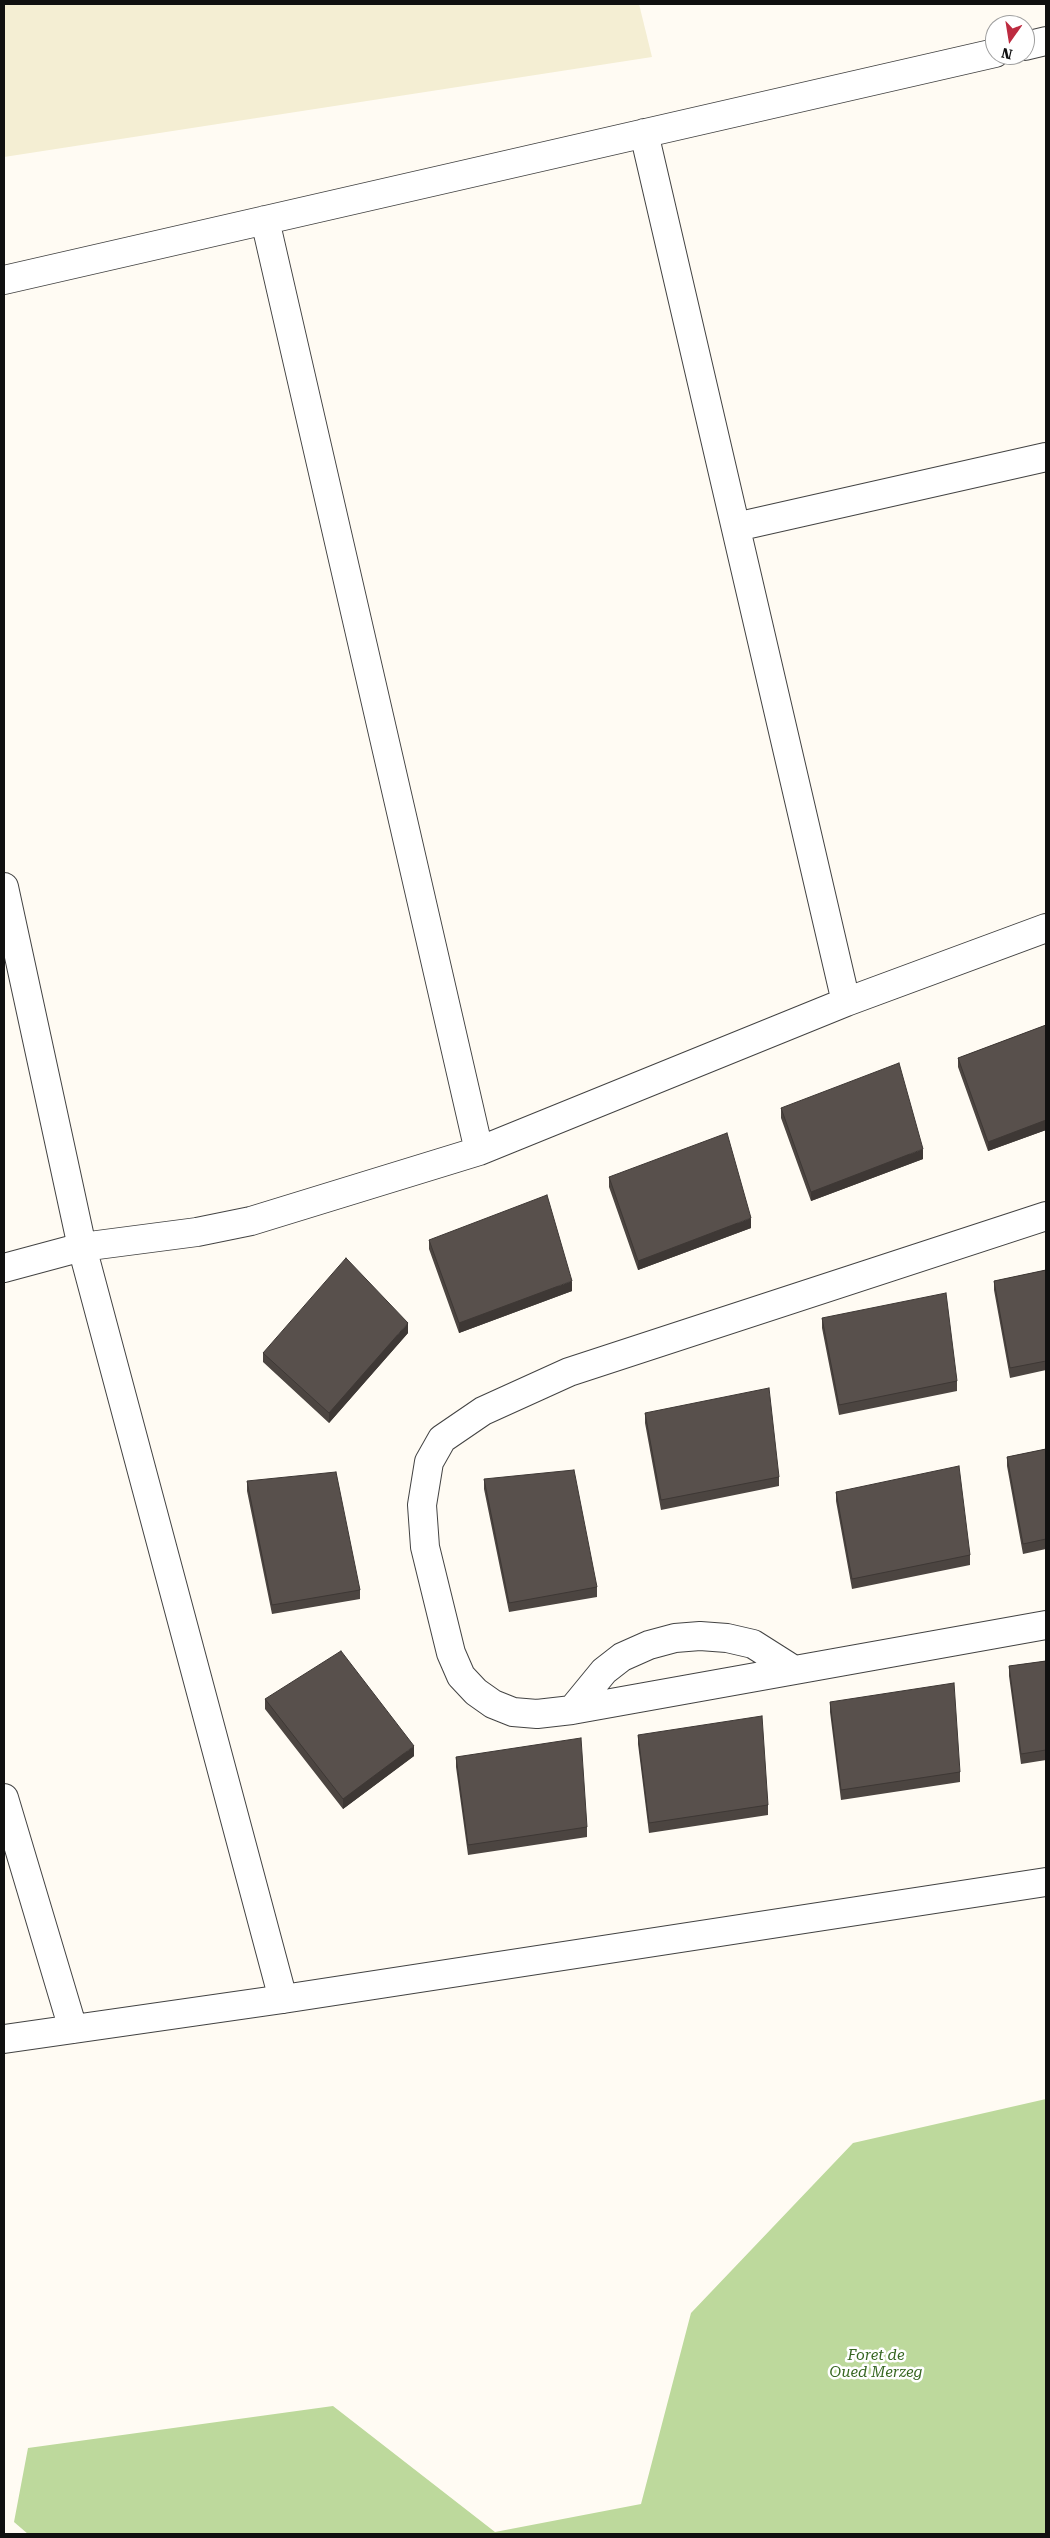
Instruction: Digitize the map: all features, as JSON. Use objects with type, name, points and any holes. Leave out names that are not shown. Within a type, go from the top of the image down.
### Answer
[{"type":"street","points":[[4,280],[985,55]]},
{"type":"street","points":[[644,133],[846,1002]]},
{"type":"street","points":[[265,220],[479,1151]]},
{"type":"street","points":[[736,527],[1046,456]]},
{"type":"street","points":[[4,887],[82,1247],[283,1999]]},
{"type":"street","points":[[4,1268],[82,1247],[197,1232],[251,1222],[479,1151],[846,1002],[1046,928]]},
{"type":"street","points":[[1046,1216],[569,1372],[483,1411],[442,1439],[429,1462],[422,1505],[425,1547],[451,1653],[461,1676],[476,1692],[493,1704],[513,1712],[537,1714],[572,1710],[1046,1625]]},
{"type":"street","points":[[572,1710],[604,1671],[622,1656],[649,1645],[675,1638],[700,1636],[726,1638],[753,1644],[794,1670]]},
{"type":"street","points":[[4,1798],[73,2029]]},
{"type":"street","points":[[4,2039],[283,1999],[1046,1882]]},
{"type":"shaded area","points":[[4,4],[639,4],[652,57],[4,157]]},
{"type":"green space","name":"Foret de Oued Merzeg","points":[[1046,2099],[1046,2534],[28,2534],[14,2522],[28,2448],[333,2406],[495,2532],[641,2504],[691,2313],[853,2143]]},
{"type":"building","points":[[1046,1025],[1046,1120],[988,1142],[958,1058]]},
{"type":"building","points":[[899,1063],[923,1149],[811,1192],[781,1108]]},
{"type":"building","points":[[727,1133],[751,1218],[638,1261],[609,1177]]},
{"type":"building","points":[[547,1195],[572,1281],[459,1323],[429,1240]]},
{"type":"building","points":[[346,1258],[408,1323],[329,1413],[263,1353]]},
{"type":"building","points":[[1046,1270],[1046,1361],[1010,1368],[994,1281]]},
{"type":"building","points":[[946,1293],[957,1381],[839,1405],[822,1318]]},
{"type":"building","points":[[769,1388],[779,1477],[661,1500],[645,1413]]},
{"type":"building","points":[[1046,1449],[1046,1539],[1023,1544],[1007,1457]]},
{"type":"building","points":[[959,1466],[970,1555],[852,1579],[836,1492]]},
{"type":"building","points":[[574,1470],[597,1587],[509,1603],[484,1479]]},
{"type":"building","points":[[336,1472],[360,1590],[272,1605],[247,1481]]},
{"type":"building","points":[[341,1651],[414,1746],[343,1799],[265,1699]]},
{"type":"building","points":[[1046,1661],[1046,1750],[1021,1754],[1009,1666]]},
{"type":"building","points":[[954,1683],[960,1772],[841,1790],[830,1702]]},
{"type":"building","points":[[762,1716],[768,1805],[649,1823],[638,1735]]},
{"type":"building","points":[[581,1738],[587,1827],[468,1845],[456,1757]]}]
